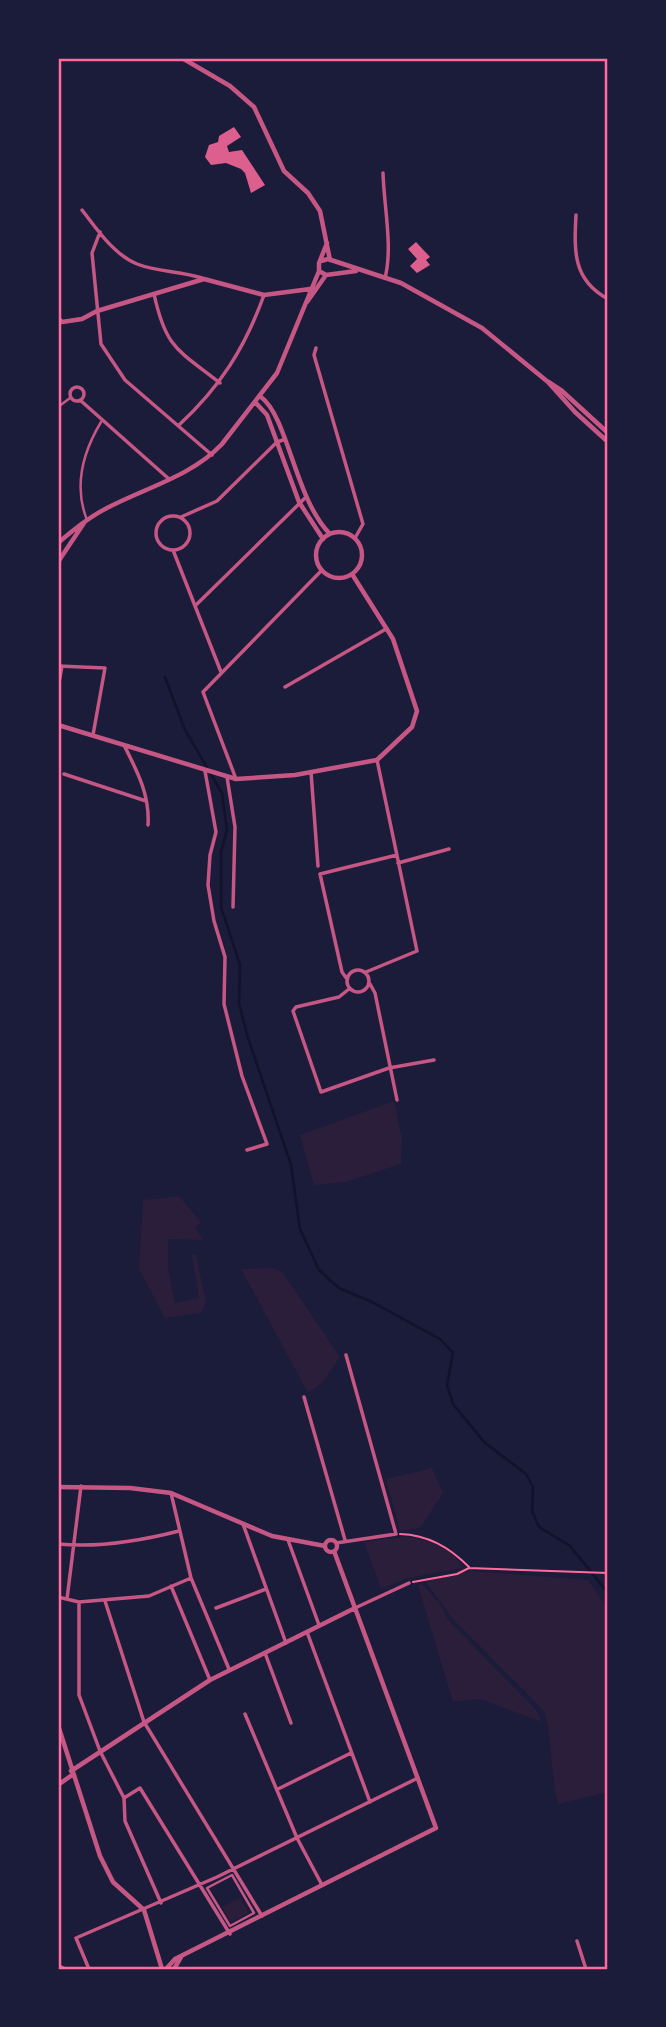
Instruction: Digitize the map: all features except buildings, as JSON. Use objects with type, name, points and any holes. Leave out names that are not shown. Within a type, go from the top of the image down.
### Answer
[{"type":"street","points":[[182,58],[230,86],[254,107],[284,171],[315,202],[324,221],[334,268],[307,303]]},
{"type":"street","points":[[383,173],[390,261],[385,278]]},
{"type":"street","points":[[82,210],[114,248],[138,265],[179,271],[264,295],[310,289]]},
{"type":"street","points":[[576,215],[574,241],[579,267],[593,291],[608,299]]},
{"type":"street","points":[[100,232],[92,253],[101,344],[125,380],[212,455]]},
{"type":"street","points":[[58,543],[87,520],[212,455],[256,404],[277,373],[307,303],[327,243]]},
{"type":"street","points":[[320,261],[331,260],[429,296],[482,328],[568,396],[608,433]]},
{"type":"street","points":[[319,271],[329,274],[357,271]]},
{"type":"street","points":[[58,318],[62,322],[82,319],[97,311],[204,279]]},
{"type":"street","points":[[154,294],[161,328],[170,343],[220,383]]},
{"type":"street","points":[[179,425],[220,383],[252,329],[264,295]]},
{"type":"street","points":[[316,348],[314,355],[363,524],[355,538]]},
{"type":"street","points":[[548,382],[590,427],[608,442]]},
{"type":"street","points":[[70,398],[70,390],[79,387],[83,392],[80,400]]},
{"type":"street","points":[[261,397],[273,410],[305,498],[330,534]]},
{"type":"street","points":[[58,407],[70,398],[80,400],[101,422],[169,479]]},
{"type":"street","points":[[256,404],[267,415],[299,502],[323,539]]},
{"type":"street","points":[[87,520],[80,503],[81,469],[90,442],[101,422]]},
{"type":"street","points":[[181,517],[189,525],[190,537],[184,547],[173,550],[162,547],[155,531],[164,517],[181,517],[217,501],[277,442],[283,440]]},
{"type":"street","points":[[196,606],[305,498]]},
{"type":"street","points":[[58,562],[87,520]]},
{"type":"street","points":[[339,532],[355,538],[362,552],[362,561],[352,574],[339,578],[322,570],[316,557],[323,539],[339,532]]},
{"type":"street","points":[[173,550],[221,672]]},
{"type":"street","points":[[236,779],[203,692],[322,570]]},
{"type":"street","points":[[58,725],[236,779],[311,772],[377,760],[410,730],[417,715],[388,628],[352,574]]},
{"type":"street","points":[[285,687],[388,628]]},
{"type":"street","points":[[58,688],[60,666],[105,668],[93,735]]},
{"type":"street","points":[[124,745],[143,784],[148,825]]},
{"type":"street","points":[[347,979],[352,973],[366,972],[417,951],[377,760]]},
{"type":"street","points":[[205,771],[216,832],[210,855],[208,885],[214,921],[225,957],[224,1004],[242,1076],[267,1144],[247,1150]]},
{"type":"street","points":[[311,772],[318,866]]},
{"type":"street","points":[[64,774],[146,801]]},
{"type":"street","points":[[227,776],[235,827],[233,907]]},
{"type":"street","points":[[398,863],[449,849]]},
{"type":"street","points":[[349,989],[342,972],[320,874],[397,855]]},
{"type":"street","points":[[366,972],[375,993],[397,1100]]},
{"type":"street","points":[[370,984],[364,990],[349,989],[339,997],[293,1010],[321,1092],[389,1068],[434,1060]]},
{"type":"street","points":[[325,1546],[330,1540],[336,1543],[396,1534],[346,1355]]},
{"type":"street","points":[[304,1397],[345,1540]]},
{"type":"street","points":[[67,1600],[82,1486]]},
{"type":"street","points":[[58,1488],[82,1486],[171,1493],[243,1524],[288,1540],[325,1546],[328,1551],[334,1551]]},
{"type":"street","points":[[171,1493],[191,1578],[229,1670]]},
{"type":"street","points":[[243,1524],[286,1643]]},
{"type":"street","points":[[58,1544],[76,1546],[149,1539],[179,1531]]},
{"type":"street","points":[[288,1540],[319,1625]]},
{"type":"street","points":[[58,1725],[71,1773],[100,1856],[113,1882],[144,1910],[162,1969],[181,1956],[230,1934],[436,1828],[334,1551],[336,1543]]},
{"type":"street","points":[[58,1597],[79,1602],[149,1596],[191,1578]]},
{"type":"street","points":[[58,1784],[100,1751],[210,1680],[409,1583]]},
{"type":"street","points":[[171,1586],[210,1680]]},
{"type":"street","points":[[216,1608],[266,1589]]},
{"type":"street","points":[[105,1601],[144,1722],[262,1916]]},
{"type":"street","points":[[79,1602],[79,1695],[100,1751],[124,1798],[125,1821],[161,1903]]},
{"type":"street","points":[[307,1632],[370,1802]]},
{"type":"street","points":[[264,1653],[291,1723]]},
{"type":"street","points":[[245,1714],[297,1838],[322,1885]]},
{"type":"street","points":[[278,1789],[352,1752]]},
{"type":"street","points":[[89,1969],[76,1938],[199,1886],[418,1778]]},
{"type":"street","points":[[124,1798],[140,1788],[230,1934]]},
{"type":"street","points":[[232,1875],[254,1913],[230,1926],[207,1888],[232,1875]]},
{"type":"street","points":[[578,1941],[586,1969]]},
{"type":"street","points":[[174,1969],[181,1956]]},
{"type":"street","points":[[58,1966],[64,1969]]},
{"type":"path","points":[[396,1534],[419,1535],[436,1542],[469,1568]]},
{"type":"path","points":[[409,1583],[457,1574],[469,1568],[608,1573]]},
{"type":"shaded area","points":[[394,1101],[402,1138],[401,1164],[346,1182],[314,1185],[300,1135]]},
{"type":"shaded area","points":[[179,1196],[201,1222],[195,1228],[204,1240],[168,1239],[168,1267],[175,1303],[199,1298],[192,1255],[196,1255],[206,1302],[201,1313],[165,1318],[139,1269],[143,1200]]},
{"type":"shaded area","points":[[272,1268],[283,1273],[340,1357],[322,1383],[308,1393],[241,1269]]},
{"type":"shaded area","points":[[432,1468],[443,1493],[420,1528],[400,1531],[386,1479]]},
{"type":"shaded area","points":[[403,1537],[420,1539],[445,1549],[463,1568],[408,1578],[381,1589],[364,1542]]},
{"type":"shaded area","points":[[471,1571],[588,1580],[608,1609],[608,1792],[558,1804],[544,1711],[453,1619],[425,1581]]},
{"type":"shaded area","points":[[422,1584],[440,1604],[448,1620],[536,1710],[542,1722],[480,1699],[453,1702],[418,1585]]},
{"type":"shaded area","points":[[240,1898],[249,1913],[231,1922],[222,1907]]},
{"type":"waterway","points":[[165,677],[185,730],[222,793],[227,830],[221,852],[221,907],[240,965],[239,1003],[248,1038],[291,1165],[300,1229],[319,1270],[339,1288],[372,1302],[440,1339],[453,1353],[447,1385],[453,1404],[484,1442],[526,1474],[533,1487],[532,1511],[539,1527],[570,1546],[608,1593]]}]
